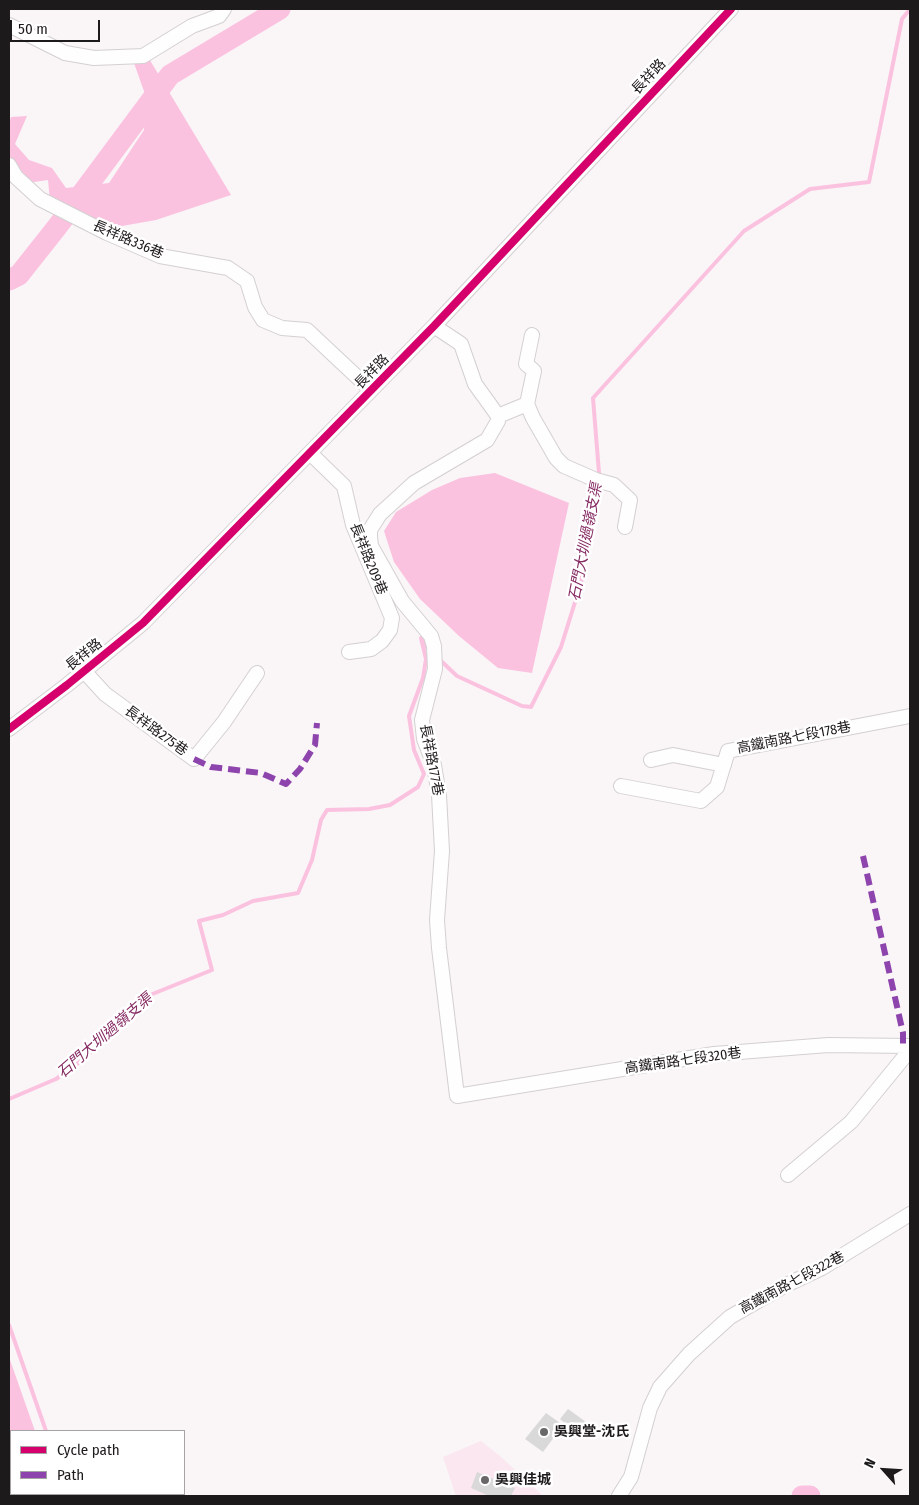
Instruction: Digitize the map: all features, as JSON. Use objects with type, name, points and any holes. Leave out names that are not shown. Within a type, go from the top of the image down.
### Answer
[{"type":"street","points":[[9,25],[65,53],[94,58],[143,56],[192,26],[219,16],[224,9]]},
{"type":"street","name":"長祥路","points":[[9,729],[143,623],[434,326],[731,9]]},
{"type":"street","name":"長祥路336巷","points":[[9,165],[16,177],[40,199],[160,256],[228,268],[247,280],[255,307],[263,320],[282,328],[307,330],[371,390]]},
{"type":"street","points":[[434,326],[461,344],[475,384],[498,416],[527,404]]},
{"type":"street","points":[[532,335],[526,364],[534,371],[527,404],[556,458],[564,466],[596,480],[614,484],[630,500],[625,527]]},
{"type":"street","name":"長祥路177巷","points":[[457,1096],[437,920],[442,852],[439,795],[434,765],[424,739],[422,720],[435,669],[434,646],[431,636],[402,601],[377,558],[371,546],[370,530],[380,514],[414,483],[487,440],[497,426],[498,416]]},
{"type":"street","name":"長祥路209巷","points":[[310,453],[344,486],[353,525],[392,618],[390,630],[382,641],[371,649],[349,652]]},
{"type":"street","name":"長祥路275巷","points":[[84,671],[105,694],[194,759],[224,722],[257,673]]},
{"type":"street","name":"高鐵南路七段178巷","points":[[621,786],[701,801],[717,787],[728,751],[910,716]]},
{"type":"street","points":[[651,760],[673,755],[724,764]]},
{"type":"street","name":"高鐵南路七段320巷","points":[[457,1096],[714,1054],[828,1045],[910,1046]]},
{"type":"street","points":[[788,1175],[851,1122],[910,1050]]},
{"type":"street","name":"高鐵南路七段322巷","points":[[619,1496],[631,1476],[650,1408],[660,1387],[689,1354],[730,1317],[784,1286],[822,1268],[910,1214]]},
{"type":"shaded area","points":[[148,57],[231,195],[156,220],[105,229],[50,201],[48,180],[27,183],[9,160],[9,123],[11,117],[27,116],[15,144],[29,160],[52,168],[66,188],[109,183],[144,130],[146,97],[134,63]]},
{"type":"shaded area","points":[[495,473],[569,503],[532,673],[498,668],[459,636],[420,599],[394,562],[384,531],[396,512],[432,490],[460,478]]},
{"type":"shaded area","points":[[9,1357],[35,1430],[10,1430],[9,1472]]},
{"type":"shaded area","points":[[481,1441],[543,1496],[456,1496],[443,1457]]},
{"type":"building","points":[[568,1409],[586,1422],[577,1433],[560,1419]]},
{"type":"building","name":"吳興堂-沈氏","points":[[546,1413],[563,1425],[543,1452],[525,1439]]},
{"type":"building","name":"吳興佳城","points":[[477,1472],[515,1488],[511,1496],[489,1496],[471,1488]]},
{"type":"waterway","points":[[9,280],[19,275],[57,227],[170,75],[280,9]]},
{"type":"waterway","name":"石門大圳過嶺支渠","points":[[439,659],[457,676],[522,706],[531,707],[561,647],[581,583],[599,473],[593,398],[744,231],[810,189],[869,182],[902,19],[910,9]]},
{"type":"waterway","name":"石門大圳過嶺支渠","points":[[9,1099],[56,1079],[77,1064],[108,1037],[136,1006],[150,995],[212,970],[199,921],[223,915],[253,901],[298,893],[312,860],[321,820],[327,810],[369,809],[390,805],[418,787],[424,774],[414,750],[409,716],[423,678],[426,659],[421,638],[430,651]]},
{"type":"waterway","name":"石門大圳過嶺支渠","points":[[9,1325],[46,1430]]},
{"type":"waterway","points":[[802,1496],[810,1496]]},
{"type":"marked path","points":[[194,759],[211,767],[261,773],[286,784],[300,769],[315,745],[317,723]]},
{"type":"marked path","points":[[863,856],[903,1033],[903,1046]]},
{"type":"cycle path","points":[[9,729],[143,623],[434,326],[731,9]]},
{"type":"place","name":"吳興堂-沈氏","points":[[544,1432]]},
{"type":"place","name":"吳興佳城","points":[[485,1480]]}]
